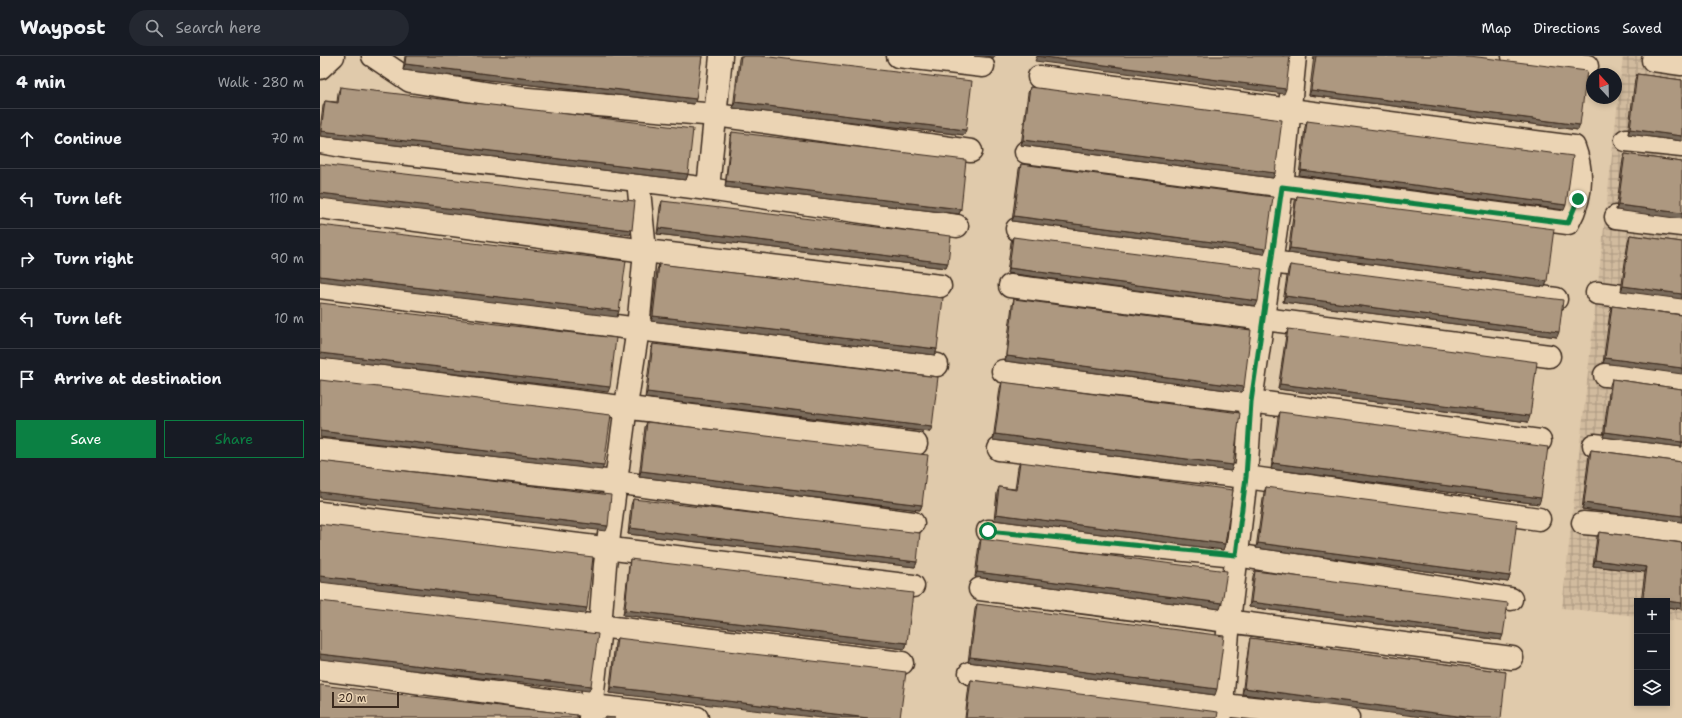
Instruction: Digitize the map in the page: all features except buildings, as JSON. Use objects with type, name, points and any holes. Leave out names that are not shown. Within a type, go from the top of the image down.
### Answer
[{"type":"lane","points":[[320,68],[333,56]]},
{"type":"lane","points":[[373,56],[410,81],[516,98],[716,115],[971,151]]},
{"type":"lane","points":[[708,189],[721,56]]},
{"type":"lane","points":[[898,56],[984,66]]},
{"type":"lane","points":[[1222,710],[1229,621],[1246,477],[1251,402],[1282,187],[1295,56]]},
{"type":"lane","points":[[1513,56],[1587,66]]},
{"type":"lane","points":[[1653,60],[1682,64]]},
{"type":"lane","points":[[1026,152],[1282,187],[1568,223],[1576,208],[1580,190],[1580,164],[1574,148],[1290,109],[1039,77]]},
{"type":"lane","points":[[1626,140],[1682,146]]},
{"type":"lane","points":[[320,142],[340,146],[708,189],[957,226]]},
{"type":"lane","points":[[591,712],[607,548],[615,482],[638,329],[645,251],[638,180]]},
{"type":"lane","points":[[320,207],[645,251],[940,286]]},
{"type":"lane","points":[[1616,217],[1682,225]]},
{"type":"lane","points":[[1017,229],[1556,299]]},
{"type":"lane","points":[[1010,286],[1549,356]]},
{"type":"lane","points":[[320,287],[638,329],[938,365]]},
{"type":"lane","points":[[1597,293],[1682,303]]},
{"type":"lane","points":[[320,369],[626,406],[916,444]]},
{"type":"lane","points":[[1003,371],[1251,402],[1540,441]]},
{"type":"lane","points":[[1605,375],[1682,381]]},
{"type":"lane","points":[[1594,444],[1682,454]]},
{"type":"lane","points":[[999,449],[1246,477],[1539,519]]},
{"type":"lane","points":[[320,450],[615,482],[913,523]]},
{"type":"lane","points":[[320,514],[913,586]]},
{"type":"lane","points":[[1583,523],[1682,531]]},
{"type":"lane","points":[[988,531],[1236,555],[1511,599]]},
{"type":"lane","points":[[980,589],[1512,658]]},
{"type":"lane","points":[[320,592],[902,663]]},
{"type":"lane","points":[[320,669],[591,712],[697,718]]},
{"type":"lane","points":[[970,673],[1222,710],[1348,718]]},
{"type":"shaded area","points":[[1623,56],[1682,56],[1682,621],[1670,619],[1670,598],[1634,598],[1634,616],[1562,608],[1618,104],[1622,104]]},
{"type":"route","points":[[988,531],[1236,555],[1246,477],[1251,402],[1282,187],[1568,223],[1576,208],[1578,199]]}]
